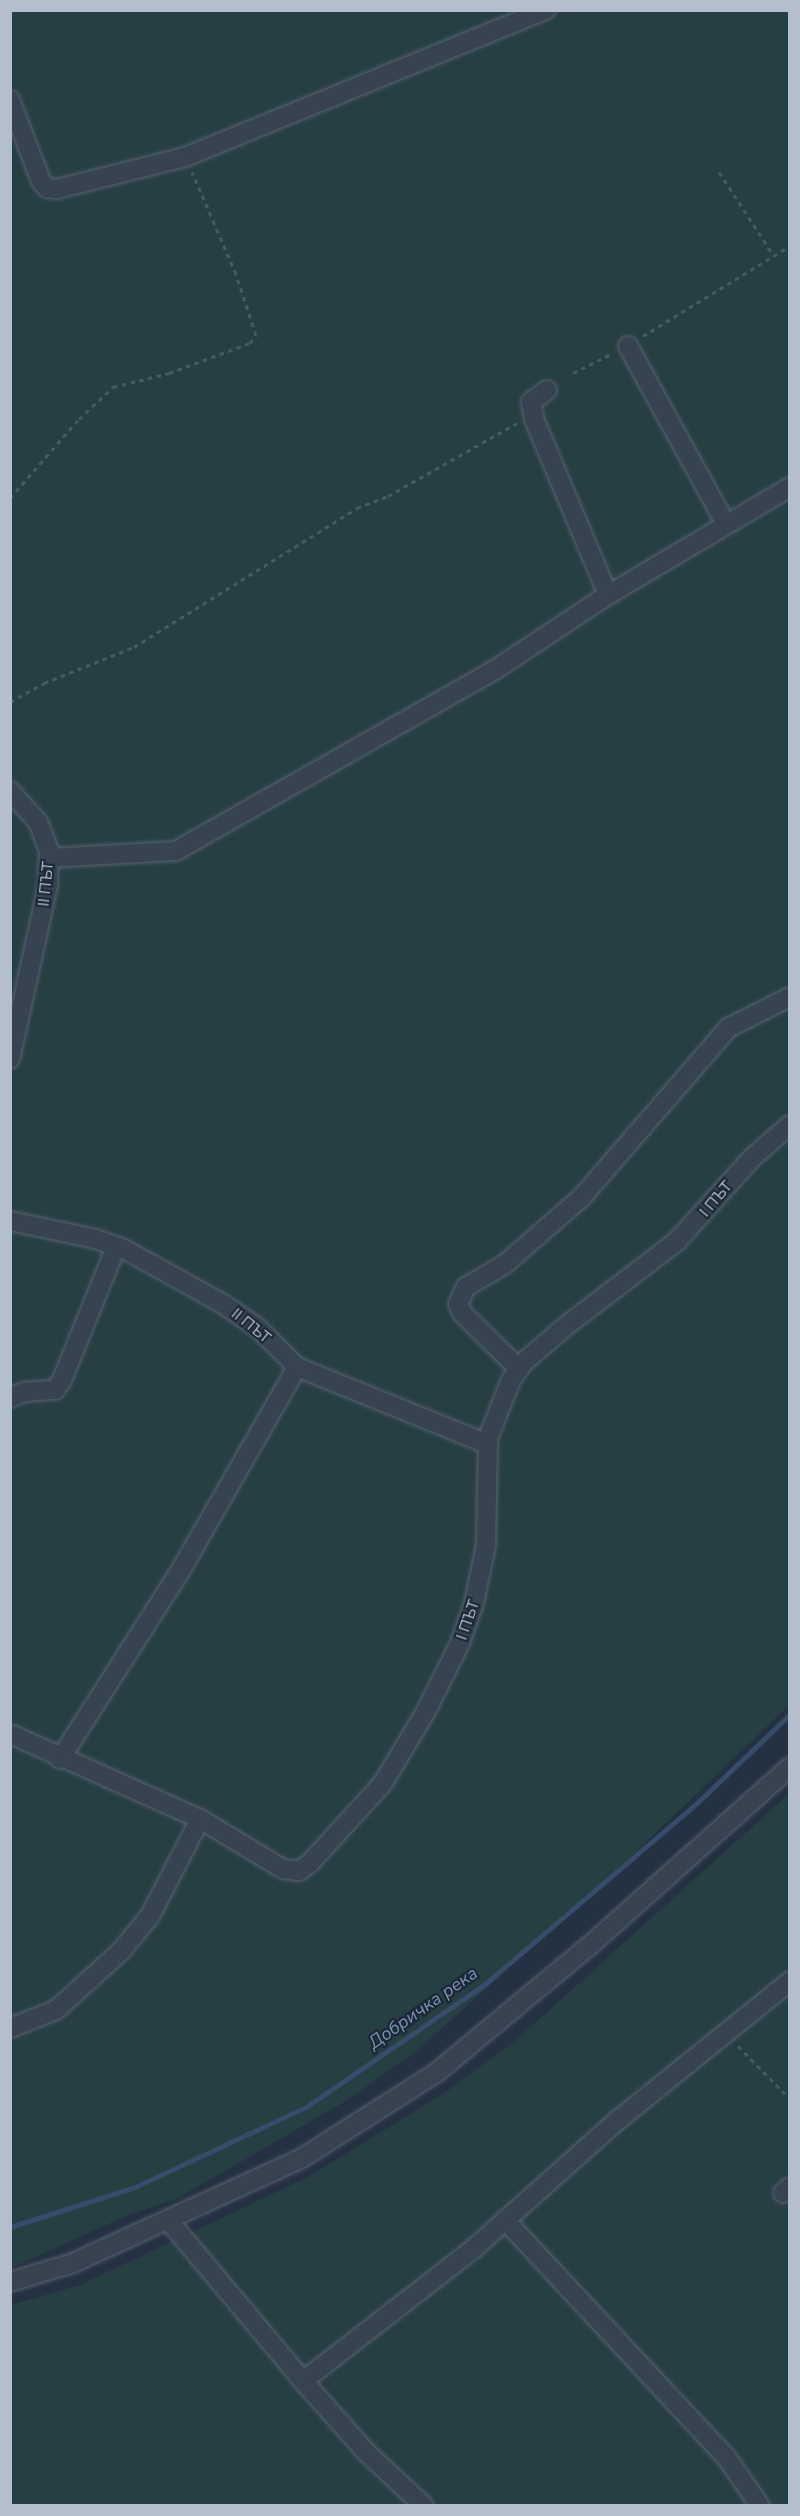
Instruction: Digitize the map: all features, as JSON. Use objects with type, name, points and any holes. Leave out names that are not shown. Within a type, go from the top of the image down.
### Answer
[{"type":"street","points":[[10,100],[47,188],[57,189],[185,157],[546,10]]},
{"type":"street","points":[[628,346],[726,524]]},
{"type":"street","points":[[547,390],[531,402],[534,419],[608,595]]},
{"type":"street","points":[[49,858],[176,851],[493,671],[608,595],[789,487]]},
{"type":"street","name":"ІІ ПЪТ","points":[[10,791],[38,822],[49,858],[48,885],[10,1059]]},
{"type":"street","points":[[519,1369],[462,1313],[458,1304],[466,1287],[513,1258],[581,1198],[728,1028],[789,997]]},
{"type":"street","name":"І ПЪТ","points":[[10,1734],[60,1759],[200,1819],[283,1869],[299,1870],[347,1825],[382,1783],[425,1713],[460,1643],[474,1604],[486,1545],[488,1444],[498,1408],[519,1369],[566,1326],[670,1248],[753,1157],[789,1125]]},
{"type":"street","name":"ІІ ПЪТ","points":[[10,1221],[116,1246],[223,1304],[258,1328],[297,1367],[488,1444]]},
{"type":"street","points":[[10,1398],[24,1392],[55,1390],[62,1380],[116,1246]]},
{"type":"street","points":[[60,1759],[182,1568],[297,1367]]},
{"type":"street","points":[[10,2282],[72,2263],[302,2158],[436,2073],[580,1955],[789,1767]]},
{"type":"street","points":[[10,2028],[56,2010],[121,1951],[150,1916],[200,1819]]},
{"type":"street","points":[[303,2381],[445,2272],[618,2120],[789,1981]]},
{"type":"street","points":[[168,2220],[303,2381],[366,2452],[424,2505]]},
{"type":"street","points":[[505,2220],[727,2458],[760,2505]]},
{"type":"path","points":[[10,498],[79,419],[113,387],[169,373],[250,343],[256,335],[236,274],[185,157]]},
{"type":"path","points":[[719,172],[774,256]]},
{"type":"path","points":[[573,373],[628,346],[693,302],[789,246]]},
{"type":"path","points":[[10,702],[44,683],[134,647],[357,508],[388,496],[518,423],[534,419]]},
{"type":"path","points":[[725,2033],[789,2099]]},
{"type":"green space","points":[[10,11],[790,11],[789,1705],[597,1889],[414,2053],[341,2104],[176,2199],[128,2215],[11,2268]]},
{"type":"green space","points":[[789,1794],[789,2505],[11,2506],[11,2305],[80,2285],[308,2177],[446,2092],[515,2041]]},
{"type":"waterway","name":"Добричка река","points":[[10,2227],[135,2187],[306,2107],[485,1984],[697,1803],[790,1714]]}]
